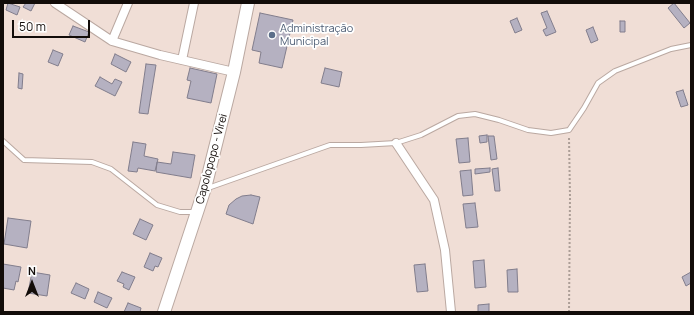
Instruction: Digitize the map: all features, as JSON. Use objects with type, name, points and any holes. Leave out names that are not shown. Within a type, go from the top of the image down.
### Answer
[{"type":"street","points":[[55,3],[112,41],[160,56],[234,72]]},
{"type":"street","points":[[112,41],[128,3]]},
{"type":"street","points":[[182,60],[194,3]]},
{"type":"street","name":"Capolopopo - Virei","points":[[164,312],[205,188],[234,72],[248,3]]},
{"type":"street","points":[[396,143],[434,200],[445,250],[451,312]]},
{"type":"lane","points":[[205,188],[330,145],[396,143],[421,135],[458,116],[475,114],[528,130],[551,133],[569,130],[584,108],[598,83],[615,71],[671,49],[691,45]]},
{"type":"lane","points":[[3,141],[24,160],[92,162],[111,169],[157,205],[180,212],[198,211]]},
{"type":"path","points":[[569,130],[569,312]]},
{"type":"building","points":[[8,3],[20,7],[17,15],[6,10]]},
{"type":"building","points":[[26,3],[35,3],[31,11],[23,7]]},
{"type":"building","points":[[674,3],[690,23],[684,28],[668,8]]},
{"type":"building","points":[[547,11],[556,32],[546,36],[543,30],[547,28],[541,13]]},
{"type":"building","name":"Administração Municipal","points":[[260,13],[293,20],[282,68],[259,63],[261,52],[252,50]]},
{"type":"building","points":[[517,18],[522,30],[515,33],[510,21]]},
{"type":"building","points":[[620,21],[625,21],[625,32],[620,32]]},
{"type":"building","points":[[73,26],[89,32],[85,42],[69,35]]},
{"type":"building","points":[[593,27],[598,40],[591,43],[586,30]]},
{"type":"building","points":[[53,50],[63,54],[58,66],[48,62]]},
{"type":"building","points":[[115,54],[131,62],[126,72],[111,64]]},
{"type":"building","points":[[146,64],[156,65],[148,114],[139,113]]},
{"type":"building","points":[[190,68],[217,74],[211,103],[187,98],[191,81],[187,80]]},
{"type":"building","points":[[325,68],[342,72],[339,87],[321,83]]},
{"type":"building","points":[[19,73],[23,74],[22,89],[18,88]]},
{"type":"building","points":[[100,77],[112,84],[115,79],[122,82],[115,96],[95,86]]},
{"type":"building","points":[[683,90],[688,105],[681,107],[676,92]]},
{"type":"building","points":[[487,135],[487,142],[480,143],[479,136]]},
{"type":"building","points":[[488,136],[494,136],[497,159],[491,160]]},
{"type":"building","points":[[468,138],[470,162],[459,163],[456,139]]},
{"type":"building","points":[[133,142],[146,144],[144,156],[158,159],[155,171],[138,168],[137,172],[128,171]]},
{"type":"building","points":[[173,152],[195,155],[191,178],[156,172],[157,162],[171,164]]},
{"type":"building","points":[[490,168],[490,172],[475,174],[475,169]]},
{"type":"building","points":[[498,168],[500,191],[495,191],[492,169]]},
{"type":"building","points":[[471,170],[473,195],[463,196],[460,171]]},
{"type":"building","points":[[251,195],[260,197],[253,224],[226,214],[229,205],[236,199],[242,196]]},
{"type":"building","points":[[475,203],[478,227],[466,228],[463,204]]},
{"type":"building","points":[[8,218],[31,221],[27,248],[4,244]]},
{"type":"building","points":[[140,219],[153,225],[146,240],[133,234]]},
{"type":"building","points":[[150,253],[162,258],[158,267],[155,266],[153,271],[144,267]]},
{"type":"building","points":[[484,260],[486,287],[475,288],[473,261]]},
{"type":"building","points":[[3,264],[21,267],[18,282],[16,281],[14,290],[3,288]]},
{"type":"building","points":[[425,264],[428,291],[417,292],[414,265]]},
{"type":"building","points":[[517,269],[518,292],[508,292],[507,270]]},
{"type":"building","points":[[32,272],[50,275],[47,296],[28,293]]},
{"type":"building","points":[[122,272],[135,277],[129,290],[123,287],[124,284],[117,281]]},
{"type":"building","points":[[691,272],[691,283],[686,286],[682,277]]},
{"type":"building","points":[[76,283],[89,289],[85,299],[71,293]]},
{"type":"building","points":[[98,292],[112,298],[107,308],[94,302]]},
{"type":"building","points":[[128,303],[141,308],[140,312],[124,312]]},
{"type":"building","points":[[489,304],[489,312],[478,312],[478,305]]},
{"type":"place","name":"Administração Municipal","points":[[272,35]]}]
